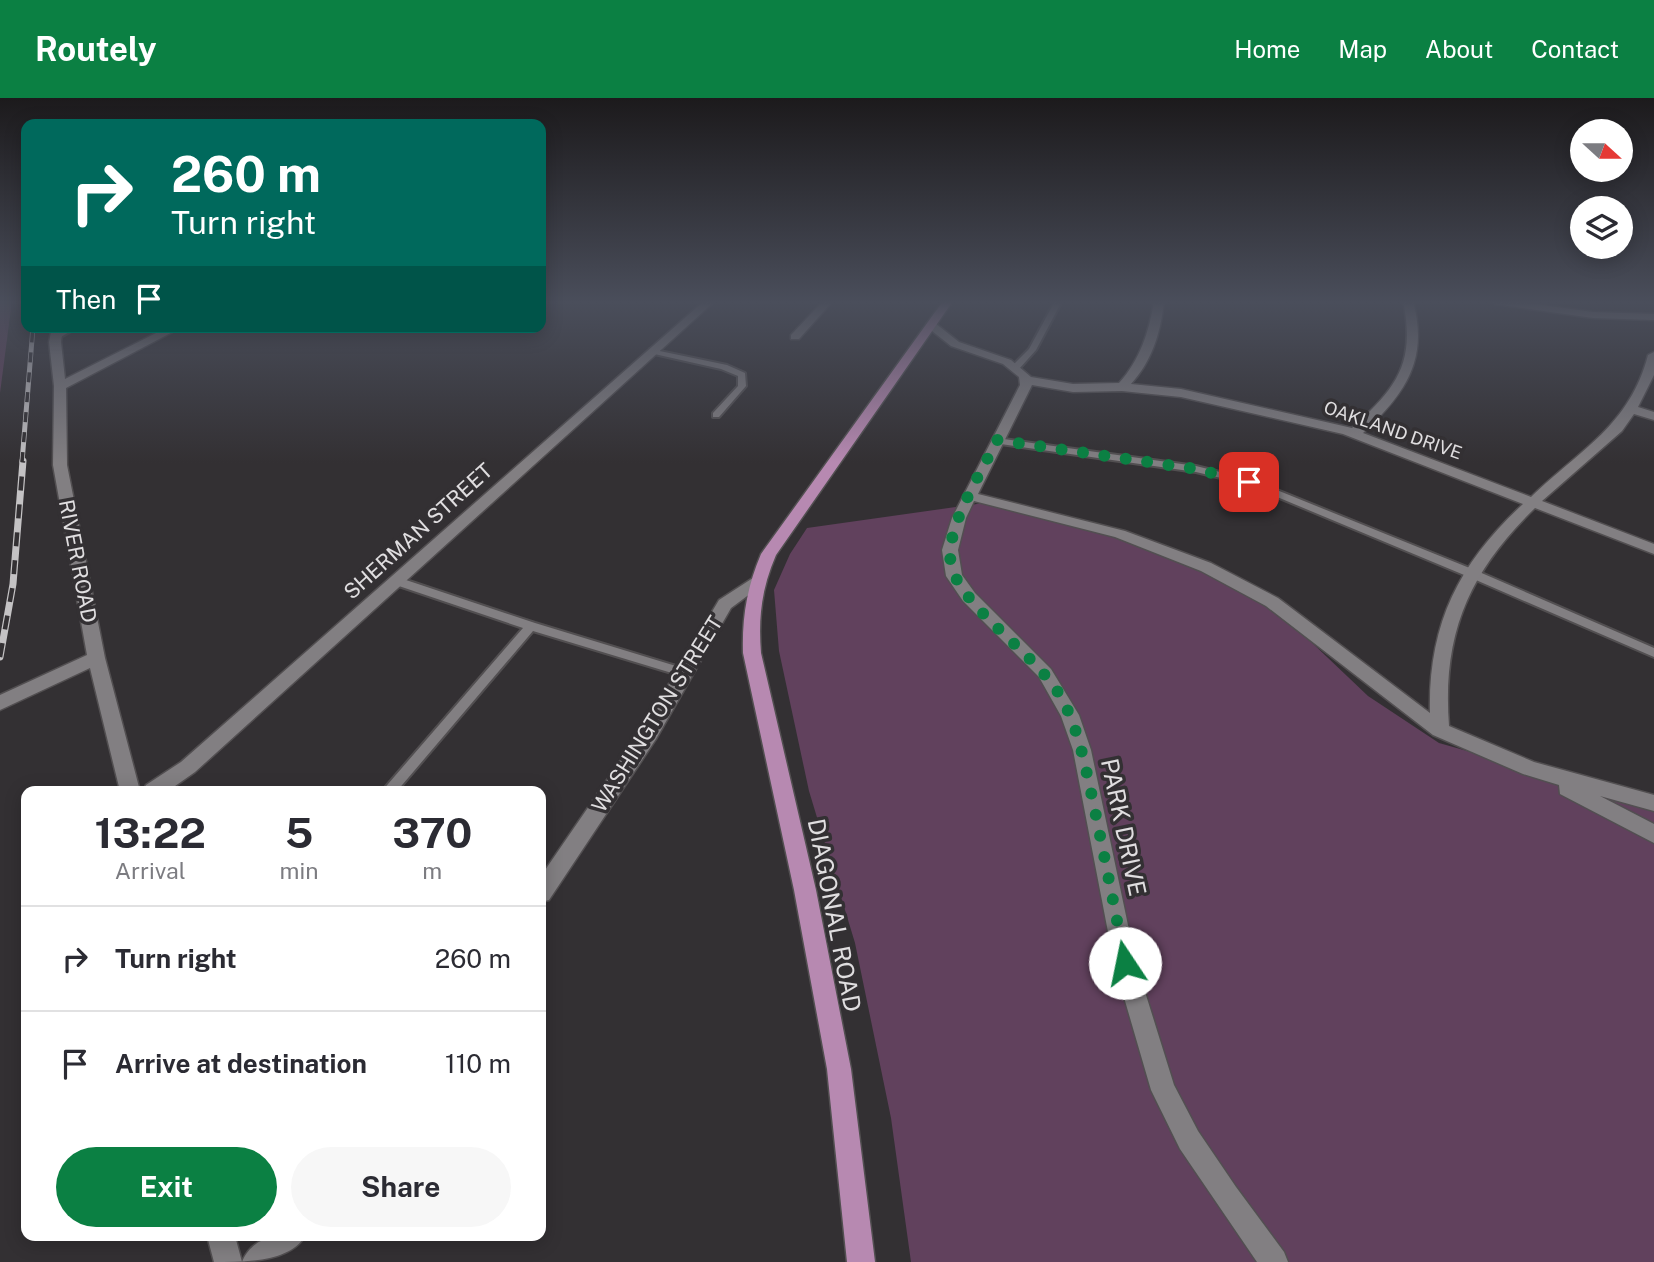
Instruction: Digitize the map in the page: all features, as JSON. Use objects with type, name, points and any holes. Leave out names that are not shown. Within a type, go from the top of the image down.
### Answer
[{"type":"main road","name":"WASHINGTON STREET","points":[[756,581],[769,554],[909,355]]},
{"type":"main road","name":"DIAGONAL ROAD","points":[[756,581],[752,594],[750,626],[752,653],[805,890],[838,1069],[861,1262]]},
{"type":"street","name":"RIVER ROAD","points":[[58,355],[60,465],[96,658],[129,786]]},
{"type":"street","points":[[60,386],[121,355]]},
{"type":"street","name":"SHERMAN STREET","points":[[160,786],[188,767],[648,355]]},
{"type":"street","points":[[980,355],[1021,374]]},
{"type":"street","points":[[1122,387],[1144,355]]},
{"type":"street","points":[[1355,433],[1386,404],[1409,366],[1411,355]]},
{"type":"street","points":[[1440,730],[1439,668],[1450,618],[1473,573],[1531,502],[1617,428],[1641,392],[1654,355]]},
{"type":"street","name":"OAKLAND DRIVE","points":[[1021,374],[1073,388],[1122,387],[1181,393],[1355,433],[1654,549]]},
{"type":"street","name":"PARK DRIVE","points":[[1021,374],[997,440],[953,535],[950,561],[954,576],[969,597],[1045,673],[1070,715],[1082,750],[1125,963],[1163,1090],[1189,1140],[1226,1197],[1274,1262]]},
{"type":"street","points":[[1631,409],[1654,416]]},
{"type":"street","points":[[970,496],[1120,534],[1161,548],[1228,577],[1272,602],[1300,622],[1440,730],[1530,769],[1654,834]]},
{"type":"street","name":"WASHINGTON STREET","points":[[546,886],[649,734],[725,604],[756,581]]},
{"type":"street","points":[[0,703],[96,658]]},
{"type":"street","points":[[1530,769],[1654,803]]},
{"type":"street","points":[[223,1241],[228,1262]]},
{"type":"street","points":[[256,1262],[284,1241]]},
{"type":"lane","points":[[670,355],[738,372],[743,380],[742,386],[716,415]]},
{"type":"lane","points":[[1021,374],[1030,355]]},
{"type":"lane","points":[[997,440],[1196,469],[1249,482],[1473,573],[1654,653]]},
{"type":"lane","points":[[394,580],[531,626],[685,673]]},
{"type":"lane","points":[[393,786],[531,626]]},
{"type":"shaded area","points":[[0,355],[5,355],[0,393]]},
{"type":"shaded area","points":[[984,503],[1131,541],[1211,574],[1287,619],[1368,696],[1439,743],[1654,804],[1654,1262],[911,1262],[891,1118],[855,943],[809,791],[779,651],[774,590],[790,554],[807,528]]},
{"type":"railway","points":[[22,462],[31,355]]},
{"type":"railway","points":[[0,657],[13,584],[23,461]]},
{"type":"route","points":[[1125,963],[1082,750],[1070,715],[1045,673],[962,589],[954,576],[950,561],[953,535],[997,440],[1196,469],[1249,482]]}]
